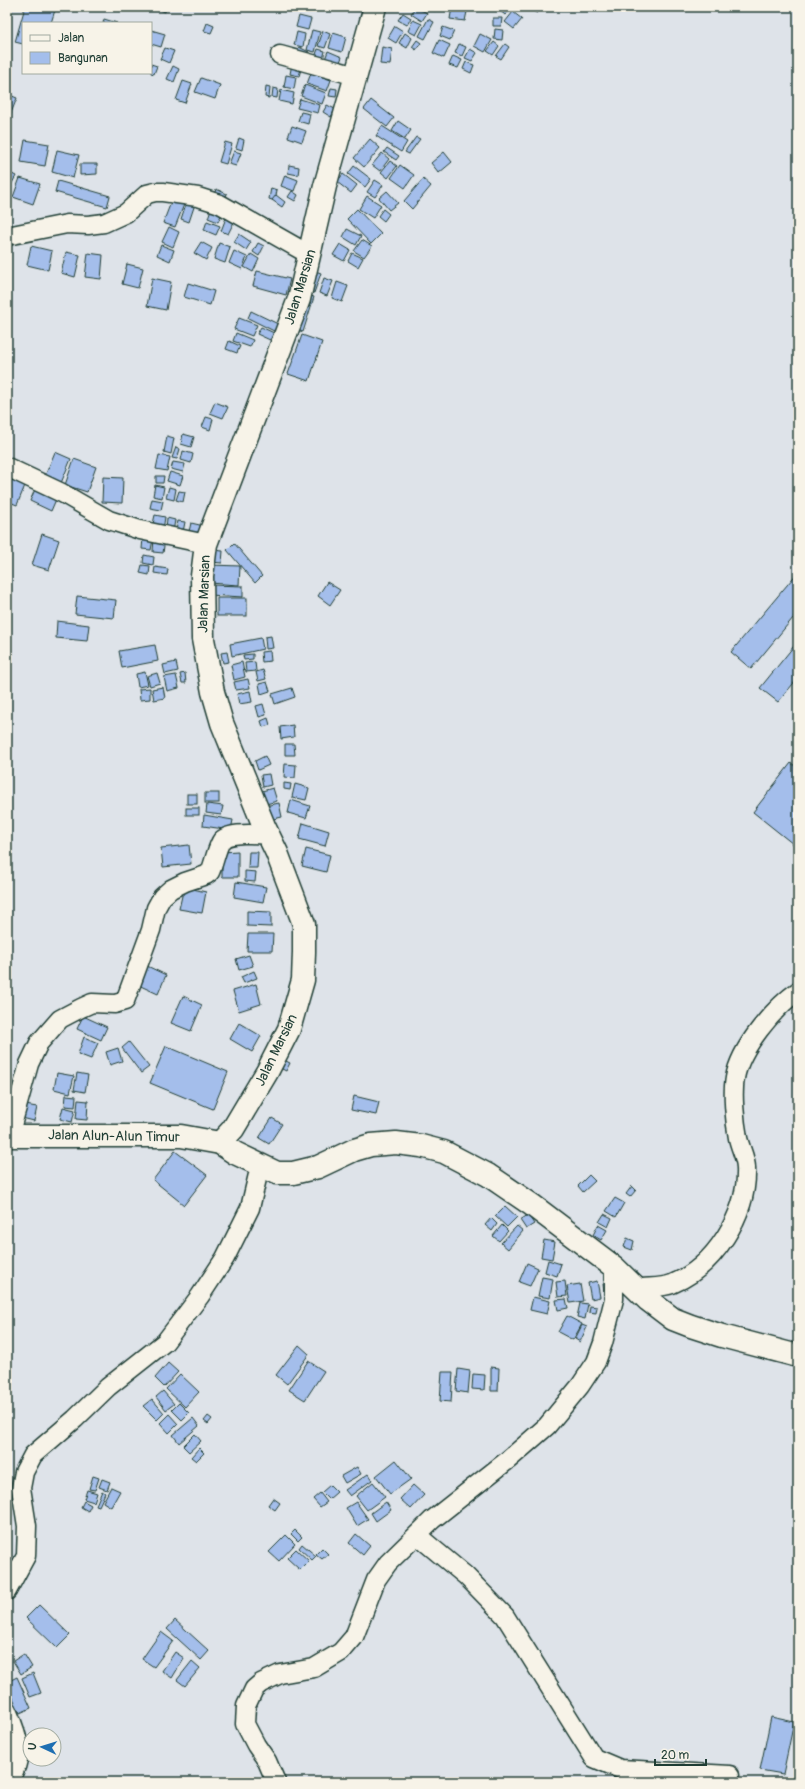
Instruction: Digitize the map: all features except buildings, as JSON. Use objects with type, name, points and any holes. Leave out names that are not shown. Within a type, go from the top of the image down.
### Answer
[{"type":"street","name":"Jalan Marsian","points":[[220,1143],[233,1129],[267,1072],[289,1030],[303,980],[304,924],[277,853],[268,835],[222,723],[212,692],[203,639],[202,576],[206,544],[229,480],[299,299],[325,186],[375,7]]},
{"type":"street","points":[[280,54],[356,76]]},
{"type":"street","points":[[7,236],[67,224],[104,224],[126,213],[147,194],[163,192],[198,198],[220,204],[310,255]]},
{"type":"street","points":[[7,467],[62,493],[109,520],[140,530],[206,544]]},
{"type":"street","points":[[8,1136],[29,1064],[38,1043],[60,1019],[81,1008],[92,1003],[115,1004],[125,1001],[151,930],[156,908],[162,897],[172,889],[185,882],[206,875],[210,872],[222,840],[227,836],[258,834],[268,835]]},
{"type":"street","points":[[636,1289],[671,1284],[702,1266],[721,1244],[728,1232],[734,1220],[743,1193],[746,1167],[738,1138],[734,1094],[735,1078],[740,1061],[749,1044],[784,1001],[798,991]]},
{"type":"street","name":"Jalan Alun-Alun Timur","points":[[8,1136],[181,1136],[220,1143],[260,1166],[277,1173],[293,1173],[318,1167],[354,1150],[371,1145],[396,1143],[421,1146],[444,1152],[488,1175],[513,1191],[614,1267],[636,1289],[673,1318],[691,1326],[798,1356]]},
{"type":"street","points":[[7,1591],[26,1556],[27,1526],[21,1488],[24,1472],[33,1454],[75,1419],[108,1387],[165,1342],[200,1296],[225,1258],[250,1208],[260,1166]]},
{"type":"street","points":[[276,1782],[267,1761],[256,1745],[245,1724],[246,1706],[254,1689],[261,1683],[280,1674],[314,1668],[341,1652],[354,1637],[376,1580],[388,1563],[418,1536],[432,1520],[508,1460],[547,1426],[580,1386],[596,1362],[604,1343],[614,1300],[614,1267]]},
{"type":"street","points":[[418,1536],[466,1576],[505,1616],[594,1758],[620,1769],[730,1775]]},
{"type":"street","points":[[7,1710],[17,1732],[20,1748],[14,1774],[7,1782]]}]
